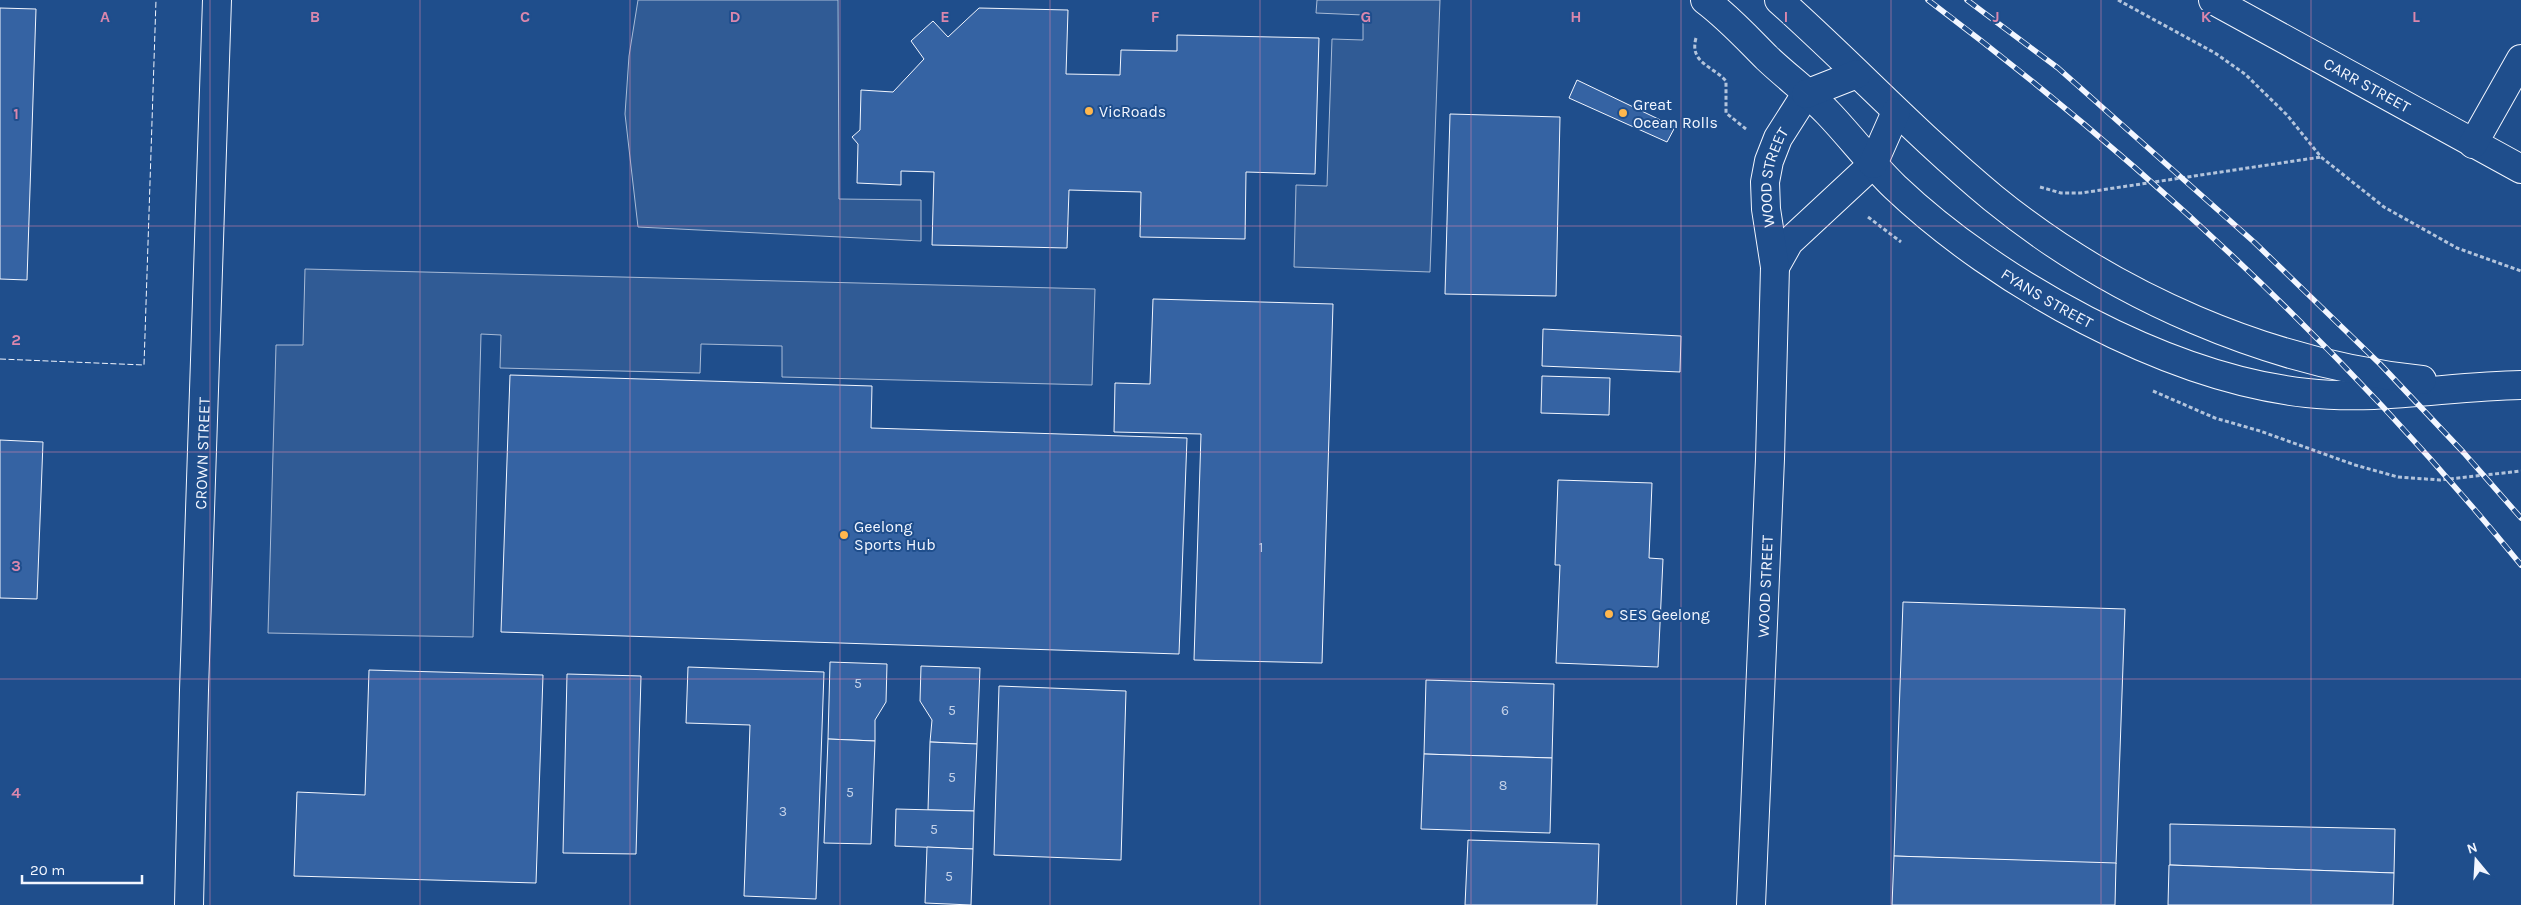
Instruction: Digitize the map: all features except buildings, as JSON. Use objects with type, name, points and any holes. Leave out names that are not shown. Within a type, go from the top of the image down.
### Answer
[{"type":"street","name":"CROWN STREET","points":[[189,905],[194,690],[217,0]]},
{"type":"street","name":"FYANS STREET","points":[[1705,0],[1730,19],[1772,64],[1827,112],[1872,164],[1917,207],[2015,279],[2081,317],[2176,361],[2251,383],[2307,394],[2369,396],[2485,385]]},
{"type":"street","name":"FYANS STREET","points":[[1779,0],[1896,112],[1994,198],[2052,241],[2126,285],[2181,312],[2229,332],[2312,360],[2387,376],[2485,385],[2521,385]]},
{"type":"street","name":"CARR STREET","points":[[2213,0],[2521,169]]},
{"type":"street","points":[[2473,144],[2521,59]]},
{"type":"street","points":[[1806,94],[1857,74]]},
{"type":"street","name":"WOOD STREET","points":[[1752,905],[1770,459],[1775,268],[1765,194],[1769,161],[1786,124],[1806,94]]},
{"type":"street","points":[[1872,164],[1896,112]]},
{"type":"street","name":"WOOD STREET","points":[[1775,268],[1788,242],[1872,164]]},
{"type":"path","points":[[2118,0],[2215,53],[2245,74],[2287,115],[2322,157],[2384,207],[2419,229],[2457,248],[2521,271]]},
{"type":"path","points":[[2036,185],[2060,193],[2080,193],[2322,157]]},
{"type":"shaded area","points":[[638,0],[838,0],[839,199],[921,200],[921,241],[638,227],[625,114],[629,56]]},
{"type":"shaded area","points":[[1317,0],[1440,0],[1430,272],[1294,267],[1296,185],[1327,186],[1332,39],[1363,40],[1363,15],[1316,13]]},
{"type":"shaded area","points":[[305,269],[1095,289],[1092,385],[782,377],[782,346],[701,344],[700,373],[500,368],[501,335],[481,334],[473,637],[268,633],[276,345],[303,345]]},
{"type":"railway","points":[[1928,0],[2088,128],[2166,195],[2241,264],[2315,336],[2386,410],[2521,565]]},
{"type":"railway","points":[[1967,0],[2058,68],[2254,242],[2380,364],[2464,453],[2521,518]]},
{"type":"fence","points":[[0,359],[144,365],[156,0]]},
{"type":"place","name":"VicRoads","points":[[1089,111]]},
{"type":"place","name":"Great Ocean Rolls","points":[[1623,113]]},
{"type":"place","name":"Geelong Sports Hub","points":[[844,535]]},
{"type":"place","name":"SES Geelong","points":[[1609,614]]}]
